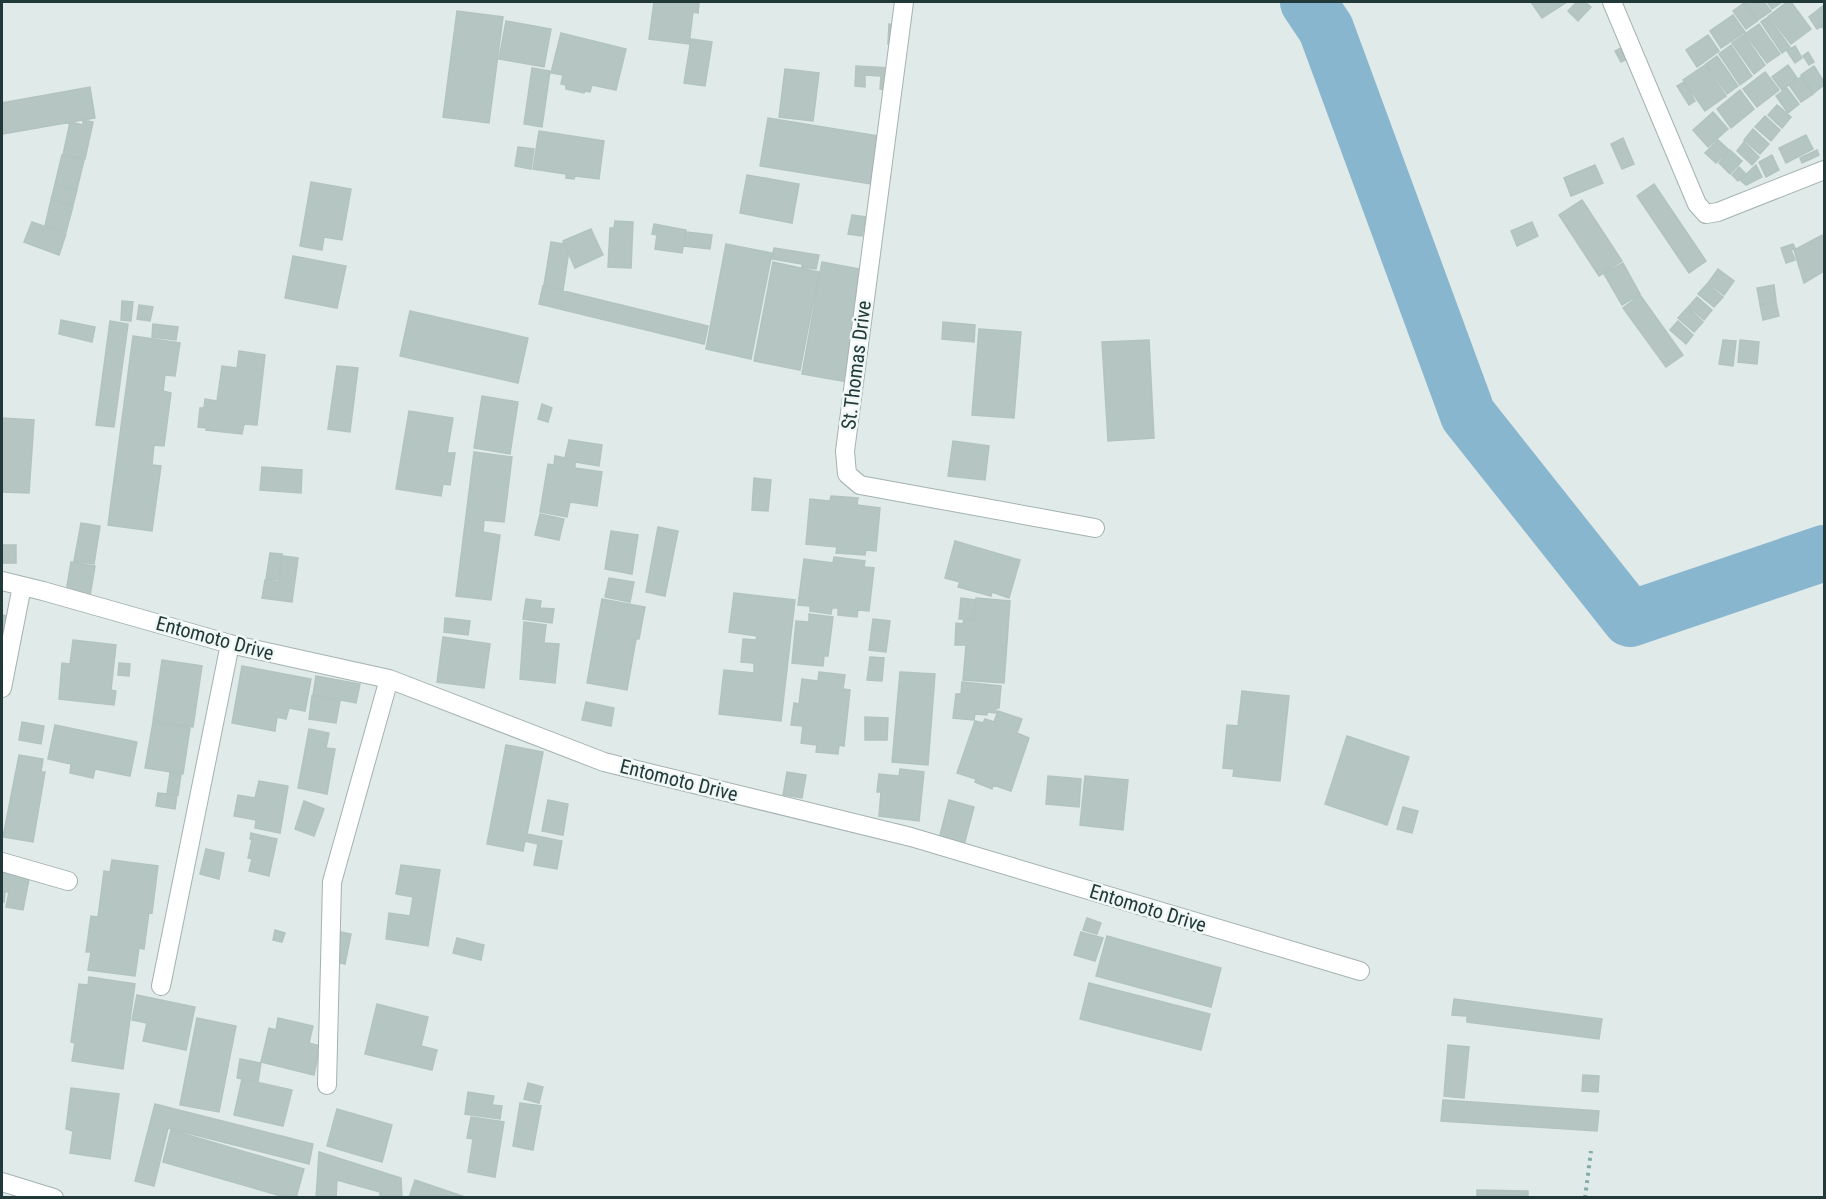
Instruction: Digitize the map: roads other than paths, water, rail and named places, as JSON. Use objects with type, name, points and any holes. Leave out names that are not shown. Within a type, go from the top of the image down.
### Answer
[{"type":"street","name":"St.Thomas Drive","points":[[904,2],[845,451],[847,474],[860,485],[1095,528]]},
{"type":"street","points":[[1612,2],[1697,204],[1706,214],[1718,212],[1824,170]]},
{"type":"street","name":"Entomoto Drive","points":[[2,581],[230,644],[389,679],[604,762],[911,837],[1360,971]]},
{"type":"street","points":[[2,688],[22,586]]},
{"type":"street","points":[[161,986],[230,644]]},
{"type":"street","points":[[327,1085],[332,882],[389,679]]},
{"type":"street","points":[[2,862],[68,880]]},
{"type":"street","points":[[2,1182],[54,1197]]},
{"type":"waterway","points":[[1308,2],[1326,29],[1468,415],[1630,619],[1824,553]]}]
